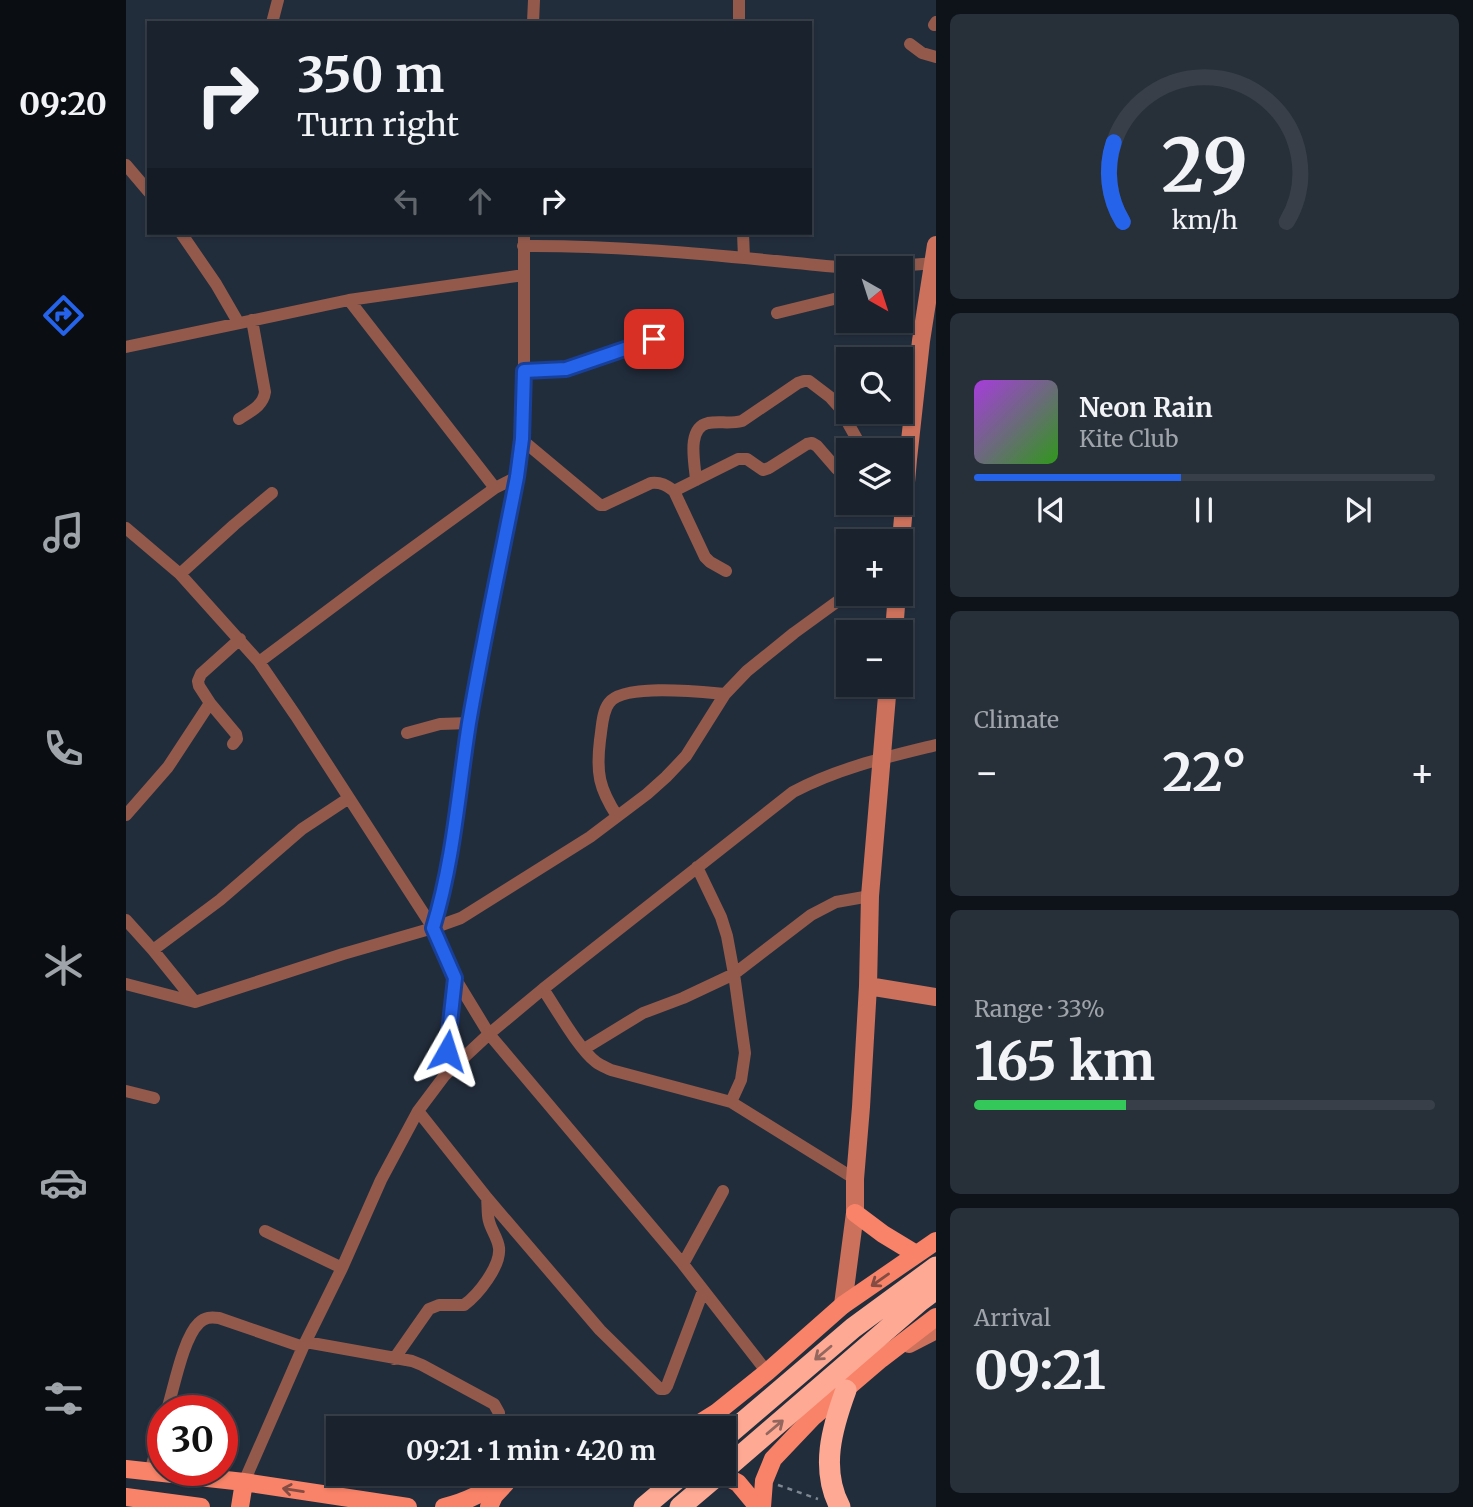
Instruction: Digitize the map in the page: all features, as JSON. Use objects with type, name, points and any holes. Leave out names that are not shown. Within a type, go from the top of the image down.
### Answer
[{"type":"highway","points":[[736,1428],[853,1328],[936,1267]]},
{"type":"highway","points":[[736,1465],[920,1301],[936,1290]]},
{"type":"highway","points":[[834,1505],[828,1463],[832,1434],[846,1390]]},
{"type":"highway","points":[[644,1507],[669,1486]]},
{"type":"highway","points":[[680,1507],[710,1486]]},
{"type":"main road","points":[[907,438],[935,257]]},
{"type":"main road","points":[[843,1305],[855,1213],[868,986],[870,895],[887,697]]},
{"type":"main road","points":[[868,986],[936,997]]},
{"type":"main road","points":[[855,1213],[916,1254]]},
{"type":"main road","points":[[711,1416],[843,1305],[936,1241]]},
{"type":"main road","points":[[760,1507],[764,1481],[773,1459],[813,1418],[881,1359],[936,1317]]},
{"type":"main road","points":[[881,1359],[936,1330]]},
{"type":"main road","points":[[126,1469],[147,1472]]},
{"type":"main road","points":[[238,1481],[408,1507]]},
{"type":"main road","points":[[240,1507],[244,1482]]},
{"type":"main road","points":[[736,1485],[760,1507]]},
{"type":"main road","points":[[444,1507],[493,1486]]},
{"type":"main road","points":[[489,1507],[494,1496],[504,1486]]},
{"type":"main road","points":[[126,1497],[201,1507]]},
{"type":"street","points":[[273,21],[278,0]]},
{"type":"street","points":[[533,21],[534,0]]},
{"type":"street","points":[[739,0],[739,21]]},
{"type":"street","points":[[910,44],[922,53],[936,57]]},
{"type":"street","points":[[126,165],[147,190]]},
{"type":"street","points":[[182,235],[238,322]]},
{"type":"street","points":[[743,235],[744,258]]},
{"type":"street","points":[[433,928],[452,852],[469,723],[517,477],[522,439],[524,371],[524,239],[576,246],[836,267]]},
{"type":"street","points":[[914,261],[935,257]]},
{"type":"street","points":[[126,347],[349,300],[524,275]]},
{"type":"street","points":[[777,313],[836,298]]},
{"type":"street","points":[[349,300],[495,488]]},
{"type":"street","points":[[239,419],[264,400],[265,392],[252,320]]},
{"type":"street","points":[[524,371],[566,369],[654,339],[677,337]]},
{"type":"street","points":[[696,480],[693,438],[701,426],[707,423],[742,421],[804,381],[809,381],[839,407],[856,438]]},
{"type":"street","points":[[522,439],[600,505],[651,483],[659,482],[674,491],[705,557],[726,571]]},
{"type":"street","points":[[674,491],[743,458],[763,470],[769,468],[812,443],[836,468]]},
{"type":"street","points":[[259,663],[495,488],[517,477]]},
{"type":"street","points":[[180,574],[272,493]]},
{"type":"street","points":[[126,528],[180,574],[259,663],[433,928],[455,978],[489,1034],[683,1264],[767,1371]]},
{"type":"street","points":[[126,984],[195,1002],[461,918],[590,836],[666,777],[686,756],[725,694],[756,663],[836,602]]},
{"type":"street","points":[[233,744],[237,739],[236,734],[209,703],[198,681],[201,674],[240,639]]},
{"type":"street","points":[[617,817],[599,781],[598,755],[604,715],[609,702],[620,694],[635,691],[725,694]]},
{"type":"street","points":[[126,815],[168,767],[209,703]]},
{"type":"street","points":[[407,733],[440,724],[469,723]]},
{"type":"street","points":[[244,1482],[381,1180],[418,1111],[445,1075],[543,989],[793,792],[816,780],[881,758],[936,745]]},
{"type":"street","points":[[153,950],[220,900],[302,829],[349,798]]},
{"type":"street","points":[[697,867],[721,917],[734,974],[745,1053],[741,1080],[731,1102]]},
{"type":"street","points":[[584,1049],[643,1013],[734,974],[811,915],[836,902],[870,895]]},
{"type":"street","points":[[126,920],[195,1002]]},
{"type":"street","points":[[445,1075],[455,978]]},
{"type":"street","points":[[543,989],[593,1060],[611,1070],[731,1102],[855,1179]]},
{"type":"street","points":[[126,1091],[154,1098]]},
{"type":"street","points":[[418,1111],[487,1198],[600,1330],[660,1389],[666,1389],[703,1291]]},
{"type":"street","points":[[683,1264],[723,1191]]},
{"type":"street","points":[[394,1359],[429,1309],[439,1305],[464,1305],[479,1292],[489,1276],[499,1255],[499,1248],[489,1222],[487,1198]]},
{"type":"street","points":[[265,1231],[342,1268]]},
{"type":"street","points":[[171,1395],[192,1331],[209,1317],[305,1344],[411,1361],[494,1405],[498,1416]]},
{"type":"path","points":[[778,1485],[834,1505]]},
{"type":"route","points":[[447,1051],[455,978],[433,928],[452,852],[469,723],[517,477],[522,439],[524,371],[566,369],[654,339]]}]
